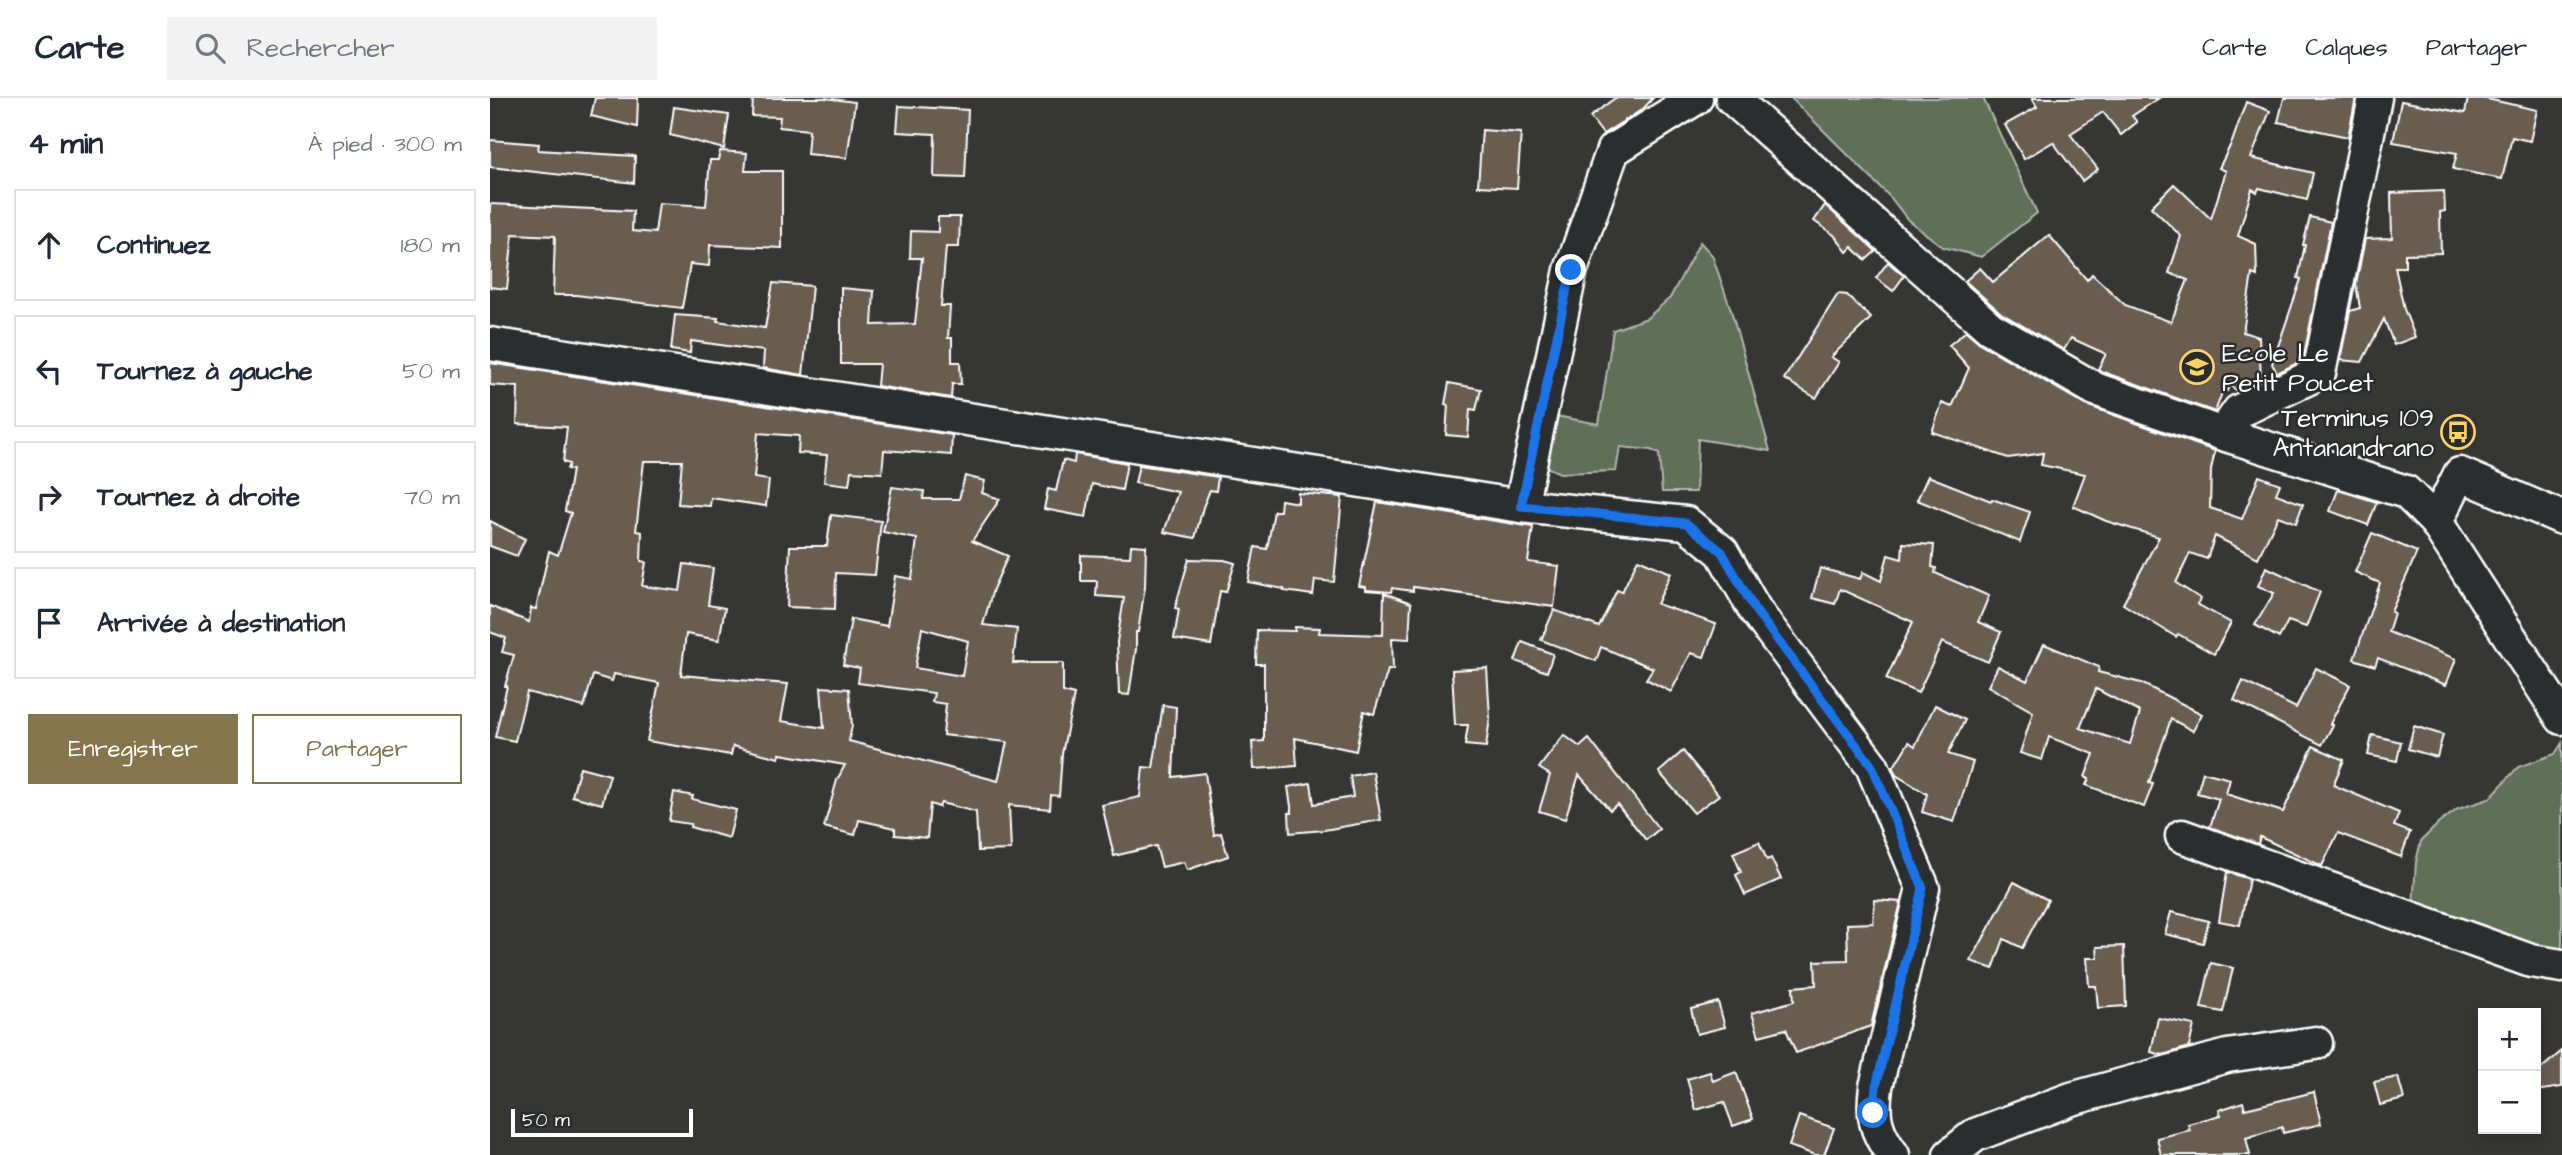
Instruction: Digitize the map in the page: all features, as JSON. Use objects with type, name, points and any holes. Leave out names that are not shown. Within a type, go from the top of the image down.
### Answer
[{"type":"street","points":[[1521,506],[1571,270],[1613,150],[1696,98]]},
{"type":"street","points":[[1732,98],[1990,328],[2095,389],[2223,435],[2406,492],[2436,522],[2562,718]]},
{"type":"street","points":[[2223,435],[2239,411],[2319,373],[2375,98]]},
{"type":"street","points":[[490,344],[1521,506],[1686,523],[1722,552],[1755,610],[1872,766],[1923,888],[1876,1087],[1873,1113],[1882,1140],[1893,1155]]},
{"type":"street","points":[[2436,522],[2460,474],[2562,518]]},
{"type":"street","points":[[2182,836],[2532,961],[2562,966]]},
{"type":"street","points":[[1950,1155],[1975,1135],[2071,1099],[2227,1056],[2316,1043]]},
{"type":"green space","points":[[1791,98],[1983,98],[2037,213],[1981,257],[1943,247],[1908,220],[1891,198]]},
{"type":"green space","points":[[1700,242],[1712,255],[1731,310],[1770,451],[1698,439],[1696,492],[1662,492],[1659,454],[1651,450],[1620,447],[1616,471],[1560,473],[1530,460],[1540,413],[1599,424],[1613,330],[1647,318],[1670,298]]},
{"type":"green space","points":[[2562,743],[2562,966],[2413,906],[2416,862],[2421,841],[2458,809],[2489,799],[2518,767],[2555,754]]},
{"type":"building","points":[[595,98],[638,98],[637,127],[591,116]]},
{"type":"building","points":[[753,98],[825,98],[855,102],[847,158],[807,154],[809,130],[779,127],[780,117],[752,116]]},
{"type":"building","points":[[1615,98],[1653,98],[1643,109],[1603,134],[1590,117]]},
{"type":"building","points":[[2032,98],[2159,98],[2132,116],[2137,122],[2121,135],[2103,112],[2070,134],[2098,169],[2082,181],[2053,142],[2024,159],[2005,125],[2037,107]]},
{"type":"building","points":[[2284,98],[2356,98],[2348,137],[2278,122]]},
{"type":"building","points":[[2468,98],[2483,98],[2537,110],[2530,141],[2512,137],[2502,179],[2453,169],[2457,153],[2393,142],[2401,101],[2465,113]]},
{"type":"building","points":[[2246,102],[2270,111],[2251,158],[2313,173],[2307,200],[2259,188],[2257,192],[2252,189],[2238,236],[2256,244],[2257,276],[2252,274],[2243,332],[2259,337],[2261,380],[2238,391],[2229,385],[2227,391],[2223,390],[2215,412],[2103,372],[2098,369],[2106,354],[2071,338],[2064,350],[2001,313],[1965,281],[1980,268],[1993,282],[2049,235],[2087,280],[2092,274],[2125,305],[2171,322],[2188,280],[2169,273],[2181,236],[2151,207],[2174,184],[2211,219],[2226,171],[2219,168],[2232,142]]},
{"type":"building","points":[[899,106],[968,110],[965,178],[934,177],[935,134],[897,132]]},
{"type":"building","points":[[674,107],[729,115],[724,149],[670,135]]},
{"type":"building","points":[[1482,130],[1521,133],[1517,188],[1478,186]]},
{"type":"building","points":[[490,140],[539,144],[538,150],[635,156],[634,183],[490,167]]},
{"type":"building","points":[[720,151],[747,153],[745,171],[782,171],[782,248],[710,245],[709,266],[690,264],[682,308],[576,295],[553,295],[555,236],[513,234],[507,289],[490,287],[490,204],[633,211],[632,231],[655,233],[659,203],[706,206],[710,160],[718,160]]},
{"type":"building","points":[[2444,191],[2445,211],[2440,212],[2441,253],[2405,254],[2405,267],[2395,267],[2404,309],[2415,337],[2394,345],[2384,319],[2362,362],[2340,360],[2350,311],[2360,308],[2356,284],[2365,239],[2392,238],[2391,193]]},
{"type":"building","points":[[1825,205],[1876,251],[1866,260],[1852,247],[1847,252],[1834,235],[1814,221]]},
{"type":"building","points":[[938,217],[960,217],[959,247],[946,247],[941,306],[950,306],[948,338],[952,338],[952,362],[960,362],[961,384],[952,384],[951,398],[877,386],[879,364],[841,364],[841,288],[874,291],[872,325],[915,324],[922,258],[910,258],[911,231],[938,232]]},
{"type":"building","points":[[2310,217],[2331,222],[2303,360],[2277,373],[2272,364],[2301,279],[2298,278]]},
{"type":"building","points":[[1888,262],[1904,276],[1893,291],[1876,278]]},
{"type":"building","points":[[773,283],[812,286],[803,375],[763,368],[764,351],[691,341],[690,353],[671,350],[675,315],[718,318],[717,321],[765,328]]},
{"type":"building","points":[[1838,294],[1847,295],[1871,318],[1831,357],[1839,362],[1816,398],[1784,379]]},
{"type":"building","points":[[1966,331],[1981,344],[2086,405],[2215,451],[2211,470],[2210,508],[2242,519],[2259,476],[2280,484],[2276,494],[2303,504],[2296,523],[2278,516],[2258,558],[2215,536],[2207,559],[2190,553],[2176,583],[2201,599],[2197,604],[2231,623],[2214,654],[2178,634],[2176,637],[2123,604],[2159,537],[2106,521],[2073,506],[2085,474],[2041,465],[2043,453],[2008,458],[1932,432],[1942,403],[1952,407],[1969,368],[1949,345]]},
{"type":"building","points":[[490,363],[952,435],[951,455],[884,450],[882,473],[851,471],[849,485],[824,482],[827,455],[798,453],[799,436],[758,433],[754,478],[769,480],[766,506],[711,498],[710,506],[678,504],[682,461],[644,461],[636,531],[642,532],[641,561],[646,562],[642,586],[680,591],[684,564],[713,568],[708,605],[725,608],[719,640],[686,634],[681,675],[788,684],[781,721],[824,728],[821,687],[849,689],[852,725],[849,741],[998,781],[1007,742],[943,735],[946,704],[932,702],[934,693],[858,683],[860,668],[843,665],[851,619],[887,626],[895,576],[912,579],[917,539],[883,532],[892,487],[924,491],[923,499],[959,499],[965,476],[985,481],[982,493],[1000,499],[972,541],[1008,556],[993,589],[983,625],[1017,629],[1013,663],[1063,663],[1063,692],[1074,695],[1062,754],[1059,796],[1051,795],[1050,809],[1009,805],[1011,850],[978,851],[976,812],[941,803],[939,807],[930,804],[927,838],[895,835],[895,828],[859,820],[855,835],[824,827],[837,780],[845,765],[780,754],[779,758],[733,746],[731,755],[647,741],[659,683],[614,674],[612,681],[593,675],[584,707],[527,692],[515,741],[495,737],[514,655],[502,652],[506,638],[490,632],[490,606],[529,622],[531,608],[536,609],[549,551],[558,555],[571,513],[565,511],[572,470],[567,469],[569,464],[563,462],[567,427],[517,424],[518,387],[490,385]],"holes":[[[922,628],[968,641],[962,676],[915,668]]]},
{"type":"building","points":[[1449,383],[1481,389],[1476,410],[1470,409],[1468,437],[1446,435],[1448,405],[1445,404]]},
{"type":"building","points":[[1075,454],[1127,463],[1122,490],[1092,484],[1086,517],[1044,509],[1048,489],[1056,491],[1063,460],[1074,463]]},
{"type":"building","points":[[1139,465],[1218,477],[1216,491],[1210,490],[1203,507],[1195,538],[1164,532],[1178,492],[1135,483]]},
{"type":"building","points":[[1928,476],[1991,501],[1992,499],[2030,512],[2020,542],[1917,500]]},
{"type":"building","points":[[2338,490],[2377,502],[2368,525],[2330,511]]},
{"type":"building","points":[[1298,493],[1342,497],[1334,582],[1315,580],[1313,595],[1248,582],[1255,547],[1267,549],[1274,511],[1280,511],[1281,500],[1298,503]]},
{"type":"building","points":[[1377,502],[1533,527],[1528,562],[1559,566],[1554,607],[1413,587],[1413,591],[1392,588],[1391,592],[1366,590],[1366,587],[1359,586]]},
{"type":"building","points":[[831,515],[881,521],[875,575],[836,573],[835,609],[787,607],[790,546],[827,546]]},
{"type":"building","points":[[490,521],[525,539],[517,556],[490,546]]},
{"type":"building","points":[[2372,533],[2417,552],[2391,612],[2394,613],[2388,632],[2456,659],[2446,685],[2378,658],[2375,666],[2354,659],[2380,583],[2355,572]]},
{"type":"building","points":[[1903,543],[1934,545],[1932,567],[1936,568],[1935,573],[1989,596],[1978,622],[2001,632],[1988,662],[1942,642],[1918,693],[1886,679],[1913,622],[1840,589],[1835,604],[1812,598],[1820,568],[1860,579],[1863,572],[1881,581],[1888,555],[1902,559]]},
{"type":"building","points":[[1131,545],[1146,546],[1145,587],[1136,632],[1129,695],[1119,694],[1117,642],[1124,598],[1096,596],[1097,581],[1081,581],[1081,555],[1130,557]]},
{"type":"building","points":[[1189,559],[1235,563],[1226,592],[1220,591],[1211,645],[1174,639],[1179,609],[1175,608]]},
{"type":"building","points":[[1638,559],[1671,573],[1657,604],[1716,624],[1704,657],[1691,653],[1671,692],[1646,679],[1653,668],[1601,647],[1596,661],[1541,640],[1554,610],[1599,627],[1617,590],[1622,592]]},
{"type":"building","points":[[2266,567],[2320,592],[2306,627],[2288,621],[2279,638],[2255,625],[2274,593],[2258,586]]},
{"type":"building","points":[[1384,593],[1411,603],[1409,639],[1392,638],[1393,670],[1388,670],[1374,714],[1364,711],[1356,751],[1295,738],[1297,766],[1254,769],[1252,742],[1264,741],[1264,664],[1256,664],[1257,630],[1295,631],[1295,627],[1320,628],[1319,633],[1383,635]]},
{"type":"building","points":[[1522,642],[1553,654],[1547,672],[1515,661]]},
{"type":"building","points":[[2044,644],[2099,667],[2098,672],[2141,683],[2202,714],[2193,731],[2171,719],[2149,783],[2153,784],[2144,807],[2086,785],[2089,779],[2085,777],[2094,754],[2049,737],[2042,760],[2020,753],[2033,712],[1988,686],[1998,666],[2027,681]],"holes":[[[2096,689],[2140,712],[2130,744],[2080,728]]]},
{"type":"building","points":[[1487,668],[1490,718],[1486,747],[1465,745],[1468,725],[1455,725],[1452,670]]},
{"type":"building","points":[[2316,668],[2350,685],[2322,745],[2234,700],[2243,681],[2296,708]]},
{"type":"building","points":[[1163,705],[1176,707],[1173,777],[1205,773],[1214,835],[1221,833],[1228,856],[1187,870],[1184,862],[1162,867],[1156,846],[1114,856],[1102,805],[1140,797],[1143,767],[1153,768]]},
{"type":"building","points":[[1935,705],[1965,720],[1948,754],[1973,762],[1954,822],[1922,812],[1927,794],[1896,775],[1893,768],[1909,742],[1915,746]]},
{"type":"building","points":[[2414,726],[2443,735],[2437,757],[2408,749]]},
{"type":"building","points":[[1564,735],[1580,747],[1589,739],[1659,829],[1646,840],[1617,804],[1610,810],[1579,775],[1565,819],[1539,811],[1550,775],[1539,768]]},
{"type":"building","points":[[2372,735],[2401,742],[2397,761],[2368,755]]},
{"type":"building","points":[[2313,746],[2344,760],[2333,785],[2399,813],[2394,826],[2410,832],[2401,857],[2338,833],[2322,866],[2260,837],[2258,844],[2210,827],[2219,799],[2197,793],[2203,772],[2230,779],[2226,794],[2283,812]]},
{"type":"building","points":[[1683,751],[1719,795],[1694,813],[1659,772]]},
{"type":"building","points":[[580,767],[610,775],[602,804],[572,796]]},
{"type":"building","points":[[1373,772],[1381,820],[1290,833],[1289,813],[1292,813],[1288,787],[1311,783],[1314,804],[1353,797],[1350,776]]},
{"type":"building","points":[[674,792],[736,810],[729,838],[690,827],[691,824],[669,821]]},
{"type":"building","points":[[1759,842],[1767,860],[1771,858],[1781,879],[1745,895],[1736,875],[1741,872],[1733,853]]},
{"type":"building","points":[[2227,872],[2249,879],[2240,925],[2219,921]]},
{"type":"building","points":[[2014,882],[2048,900],[2022,948],[2004,939],[1993,969],[1971,961]]},
{"type":"building","points":[[1875,900],[1901,902],[1871,1026],[1796,1053],[1786,1029],[1759,1036],[1752,1013],[1794,1001],[1793,987],[1816,985],[1815,961],[1848,960],[1847,924],[1873,923]]},
{"type":"building","points":[[2171,912],[2209,921],[2203,943],[2165,934]]},
{"type":"building","points":[[2124,946],[2126,1006],[2098,1008],[2096,986],[2089,986],[2087,958],[2098,958],[2097,947]]},
{"type":"building","points":[[2211,963],[2233,968],[2223,1012],[2201,1008]]},
{"type":"building","points":[[1718,1002],[1725,1027],[1697,1034],[1691,1009]]},
{"type":"building","points":[[2158,1018],[2194,1025],[2189,1047],[2163,1055],[2151,1052]]},
{"type":"building","points":[[2562,1051],[2562,1087],[2541,1090],[2541,1069]]},
{"type":"building","points":[[1710,1072],[1713,1081],[1736,1072],[1753,1119],[1733,1126],[1724,1102],[1696,1110],[1687,1079]]},
{"type":"building","points":[[2398,1077],[2404,1099],[2380,1105],[2374,1082]]},
{"type":"building","points":[[2314,1092],[2321,1124],[2283,1133],[2282,1127],[2246,1138],[2250,1155],[2161,1155],[2157,1138],[2190,1130],[2188,1124],[2221,1115],[2219,1110],[2243,1102],[2245,1109]]},
{"type":"building","points":[[1799,1116],[1834,1128],[1824,1155],[1815,1155],[1789,1146]]},
{"type":"place","name":"Ecole Le Petit Poucet","points":[[2197,367]]},
{"type":"place","name":"Terminus 109 Antanandrano","points":[[2458,432]]},
{"type":"route","points":[[1571,270],[1521,506],[1686,523],[1722,552],[1755,610],[1872,766],[1923,888],[1876,1087],[1873,1113]]}]
